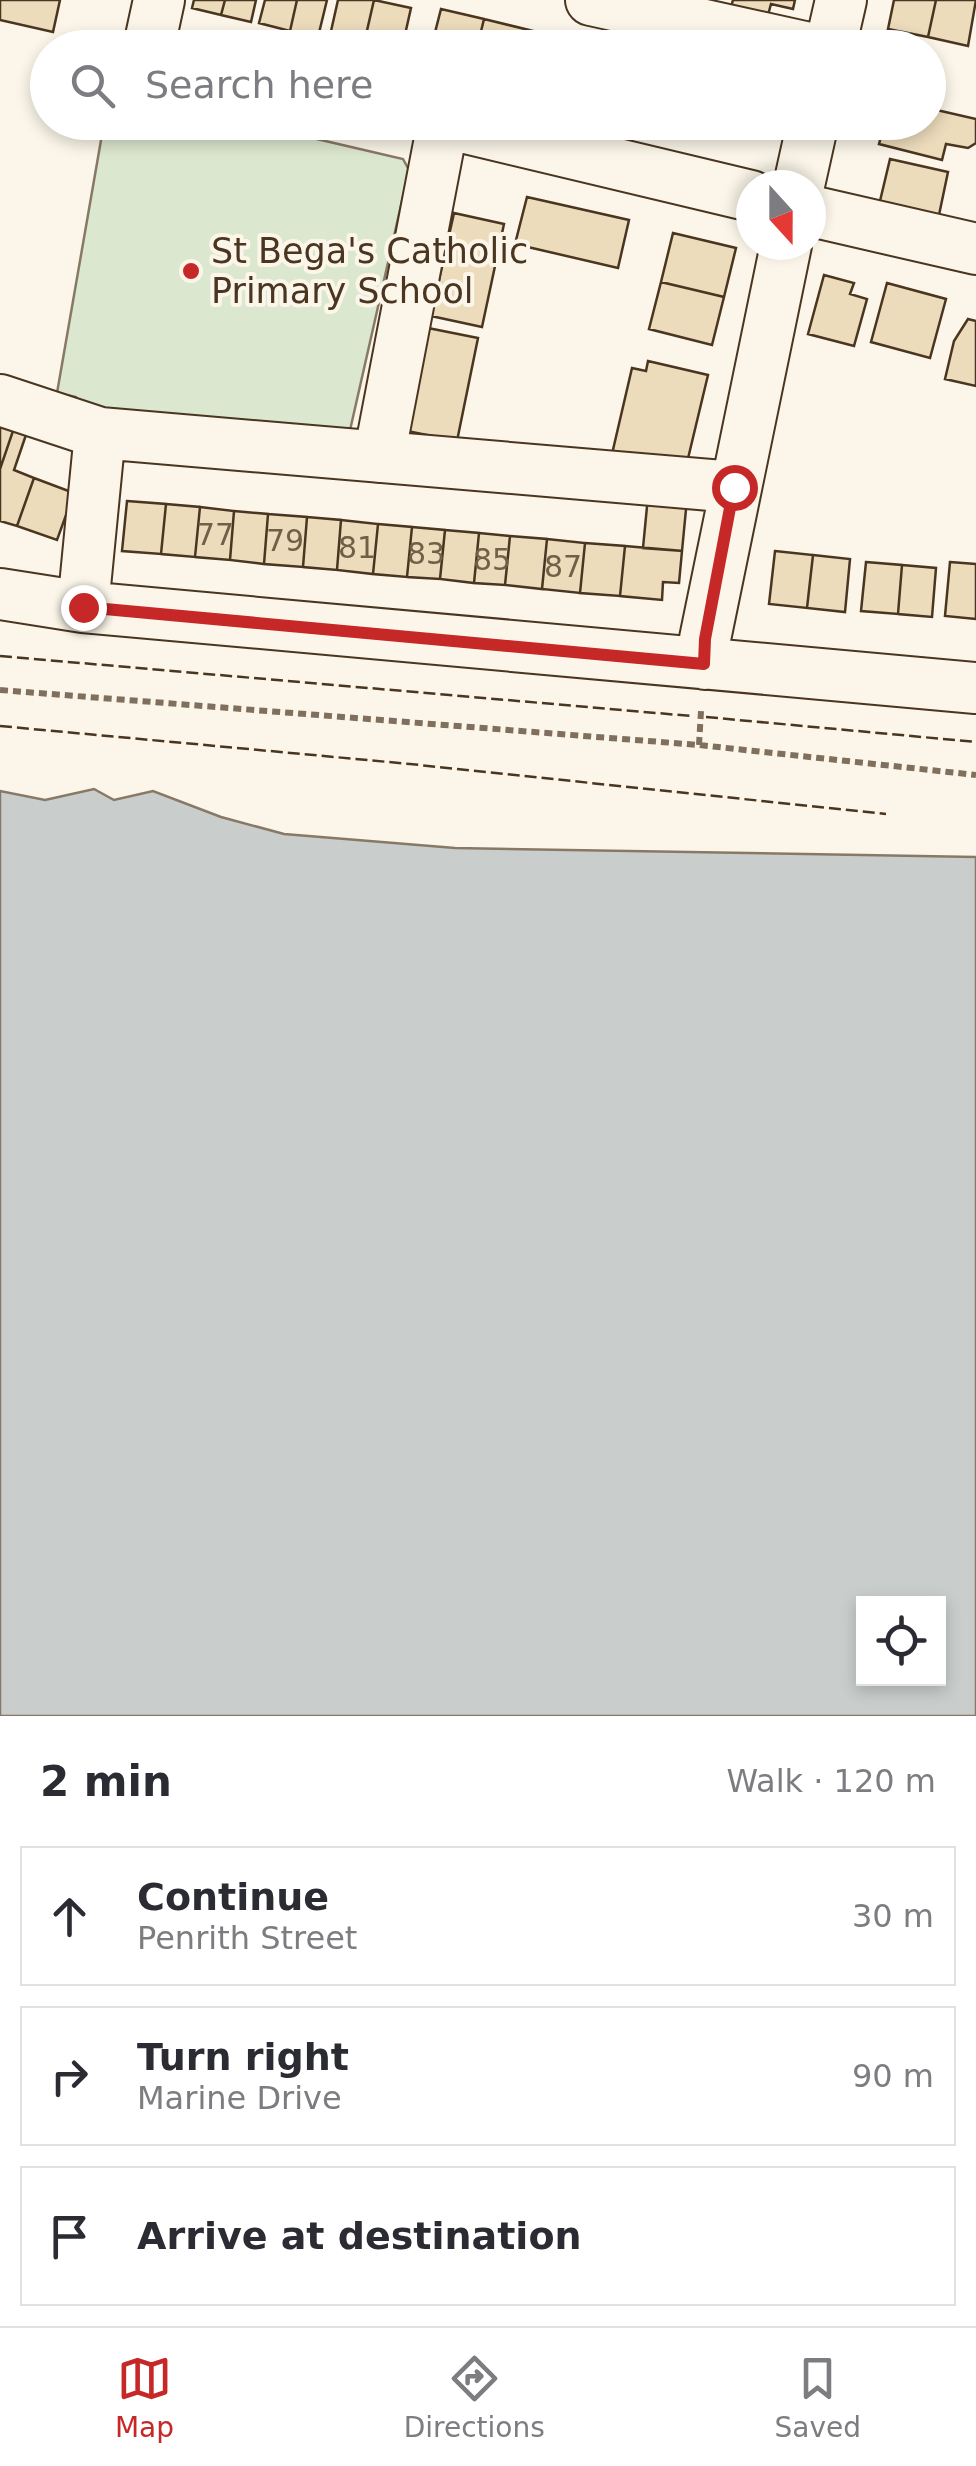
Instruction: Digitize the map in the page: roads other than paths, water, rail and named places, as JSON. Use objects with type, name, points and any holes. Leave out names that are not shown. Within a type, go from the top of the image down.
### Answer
[{"type":"street","points":[[153,30],[159,0]]},
{"type":"street","points":[[591,0],[727,30]]},
{"type":"street","points":[[834,30],[841,0]]},
{"type":"street","points":[[379,457],[439,140]]},
{"type":"street","points":[[514,140],[736,192]]},
{"type":"street","points":[[802,170],[809,140]]},
{"type":"street","points":[[826,215],[976,250]]},
{"type":"street","points":[[704,664],[705,639],[734,487],[783,260]]},
{"type":"street","points":[[0,400],[100,433],[734,487]]},
{"type":"street","points":[[83,607],[100,433]]},
{"type":"street","points":[[0,594],[83,607],[976,688]]},
{"type":"place","name":"St Bega's Catholic Primary School","points":[[191,271]]}]
